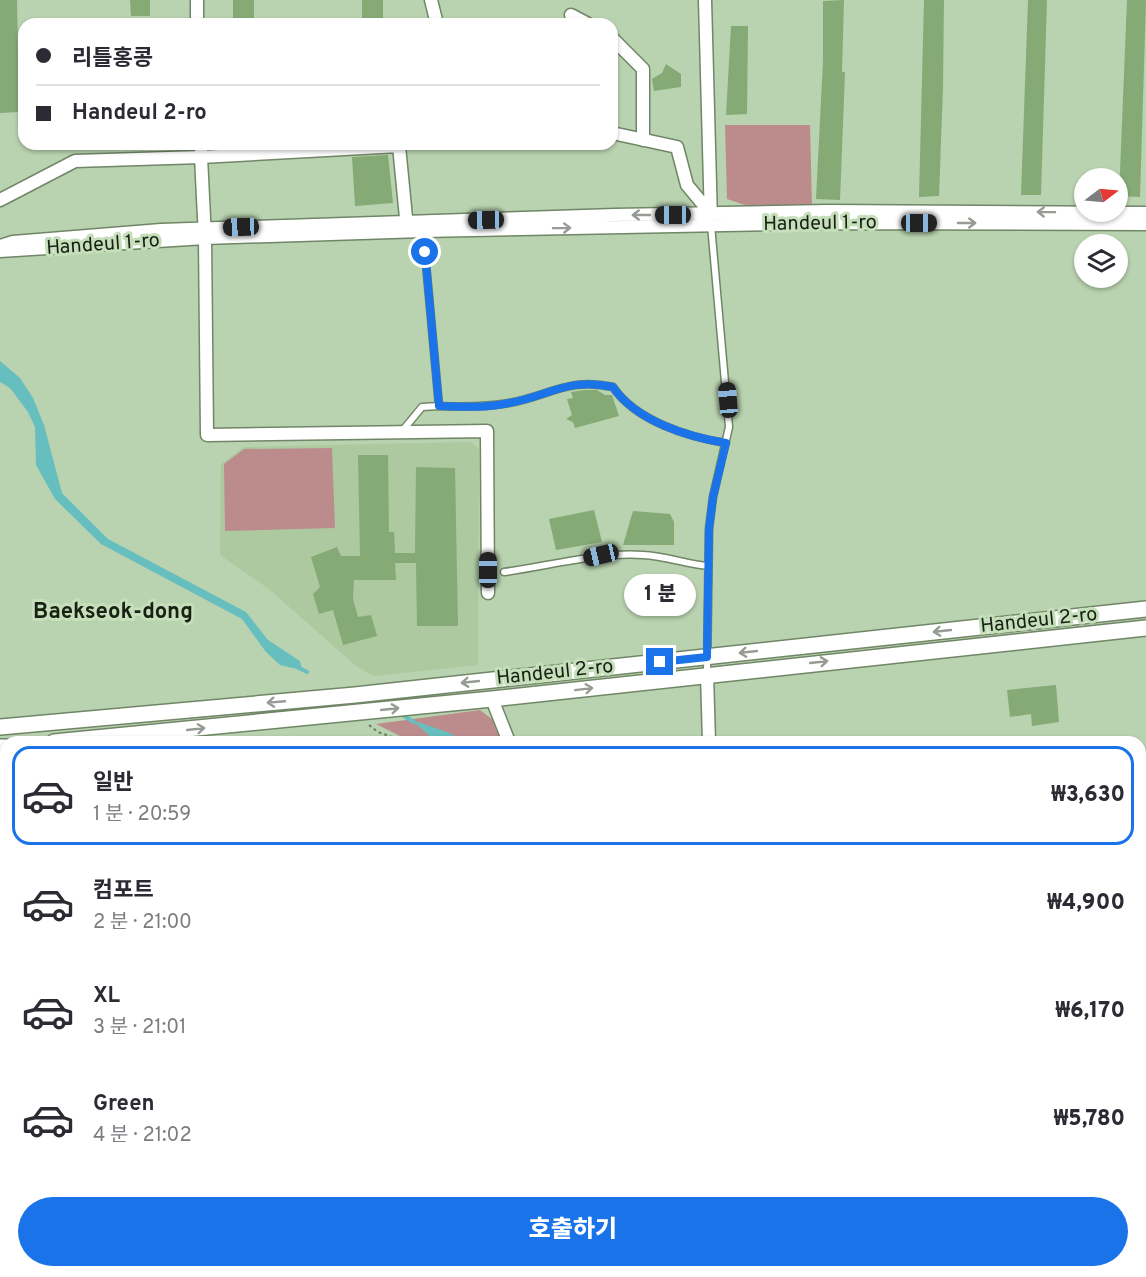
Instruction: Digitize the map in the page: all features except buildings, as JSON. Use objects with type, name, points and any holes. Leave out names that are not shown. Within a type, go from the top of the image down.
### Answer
[{"type":"street","points":[[196,0],[197,18]]},
{"type":"street","points":[[431,0],[436,18]]},
{"type":"street","points":[[705,0],[711,220]]},
{"type":"street","points":[[571,15],[577,18]]},
{"type":"street","points":[[618,44],[643,69],[644,140]]},
{"type":"street","points":[[618,134],[677,147],[687,185],[711,220]]},
{"type":"street","points":[[0,200],[75,161],[201,150],[205,233],[207,435],[403,430],[487,431],[488,593]]},
{"type":"street","points":[[399,150],[407,226]]},
{"type":"street","name":"Handeul 1-ro","points":[[407,226],[423,231],[711,220],[828,211],[1146,213]]},
{"type":"street","name":"Handeul 1-ro","points":[[0,246],[13,242],[205,233],[407,226],[711,220],[1146,224]]},
{"type":"street","name":"Handeul 1-ro","points":[[0,251],[205,233]]},
{"type":"street","name":"Handeul 2-ro","points":[[0,728],[355,695],[1146,609]]},
{"type":"street","name":"Handeul 2-ro","points":[[135,736],[1146,628]]},
{"type":"street","points":[[707,674],[709,736]]},
{"type":"street","points":[[492,699],[507,736]]},
{"type":"lane","points":[[707,674],[708,566],[713,497],[726,443],[728,400],[711,220]]},
{"type":"lane","points":[[423,231],[439,406]]},
{"type":"lane","points":[[403,430],[422,407],[466,408],[511,403],[551,389],[593,382],[613,387],[622,399],[631,405],[696,438],[726,443]]},
{"type":"lane","points":[[504,572],[558,565],[601,555],[646,555],[708,566]]},
{"type":"path","points":[[360,712],[370,727],[392,736]]},
{"type":"shaded area","points":[[725,125],[810,125],[812,207],[757,209],[727,199]]},
{"type":"shaded area","points":[[471,442],[479,449],[478,665],[374,676],[356,666],[269,589],[220,555],[221,464],[244,447]]},
{"type":"shaded area","points":[[332,448],[335,528],[225,531],[224,464],[244,449]]},
{"type":"shaded area","points":[[480,710],[493,720],[499,736],[400,736],[376,724]]},
{"type":"water","points":[[0,361],[20,378],[33,398],[44,425],[62,493],[108,539],[246,612],[268,640],[300,661],[302,670],[280,665],[266,652],[242,619],[101,544],[55,499],[36,465],[35,427],[28,412],[10,388],[0,382]]},
{"type":"water","points":[[412,720],[455,736],[429,736]]},
{"type":"waterway","points":[[297,667],[307,672]]},
{"type":"waterway","points":[[404,716],[414,722]]},
{"type":"district","name":"Baekseok-dong","points":[[113,612]]},
{"type":"route","points":[[425,252],[439,406],[466,408],[511,403],[551,389],[593,382],[613,387],[622,399],[650,417],[696,438],[726,443],[713,497],[709,529],[707,657],[660,662]]}]
